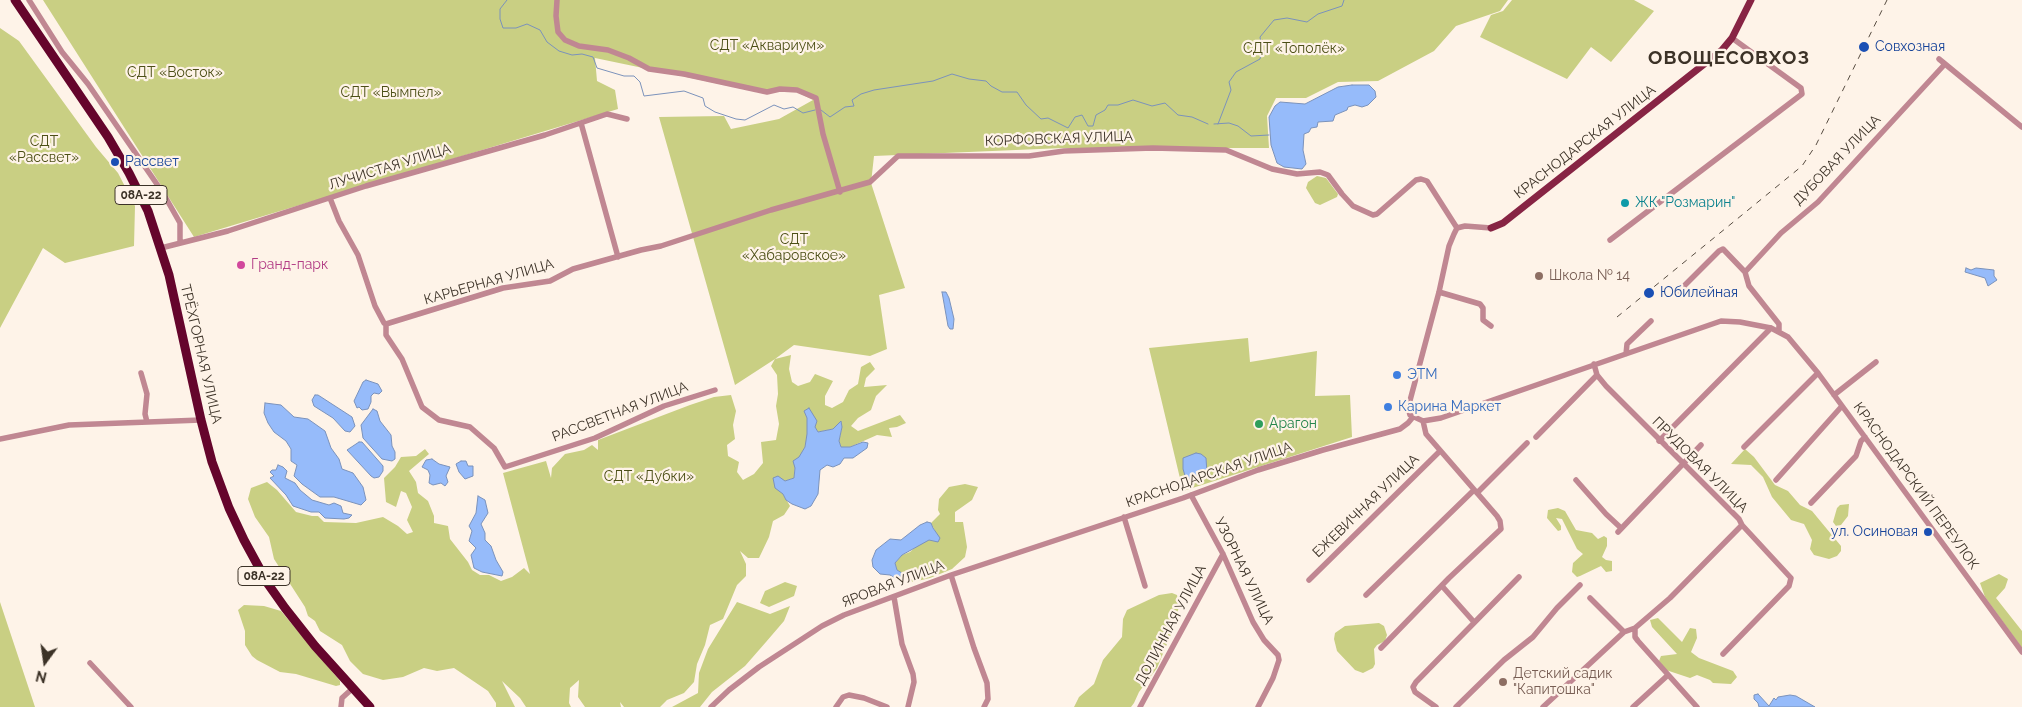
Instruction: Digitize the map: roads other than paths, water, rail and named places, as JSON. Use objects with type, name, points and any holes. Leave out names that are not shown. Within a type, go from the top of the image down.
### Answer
[{"type":"highway","name":"ТРЁХГОРНАЯ УЛИЦА","points":[[14,0],[108,137],[141,196],[161,248],[176,302],[201,420],[212,462],[229,508],[268,584],[306,636],[370,707]]},
{"type":"main road","name":"КРАСНОДАРСКАЯ УЛИЦА","points":[[1491,228],[1503,224],[1722,50],[1732,38],[1751,0]]},
{"type":"street","points":[[29,0],[62,52],[88,84],[163,192],[180,223],[180,243]]},
{"type":"street","points":[[557,0],[558,32],[565,40],[579,46],[608,50],[629,58],[649,69],[674,72],[767,92],[780,89],[796,90],[816,98],[823,134],[840,192]]},
{"type":"street","points":[[1610,240],[1802,94],[1801,88],[1732,38]]},
{"type":"street","points":[[1939,59],[2022,127]]},
{"type":"street","name":"ДУБОВАЯ УЛИЦА","points":[[1745,272],[1781,233],[1818,202],[1945,64]]},
{"type":"street","name":"ЛУЧИСТАЯ УЛИЦА","points":[[161,248],[228,231],[607,114],[627,119]]},
{"type":"street","points":[[581,123],[618,257]]},
{"type":"street","name":"КОРФОВСКАЯ УЛИЦА","points":[[676,242],[771,210],[870,182],[898,156],[1029,156],[1064,152],[1153,148],[1226,150],[1272,169],[1297,174],[1320,172],[1328,175],[1353,206],[1372,215],[1377,214],[1416,180],[1421,179],[1427,181],[1457,228]]},
{"type":"street","points":[[330,198],[358,256],[375,306],[386,324]]},
{"type":"street","name":"КРАСНОДАРСКАЯ УЛИЦА","points":[[1457,228],[1465,226],[1491,228]]},
{"type":"street","points":[[1381,648],[1501,529],[1500,521],[1426,434],[1422,420],[1413,416],[1408,408],[1439,292],[1449,246],[1457,228]]},
{"type":"street","name":"КАРЬЕРНАЯ УЛИЦА","points":[[386,324],[503,288],[550,281],[573,269],[676,242]]},
{"type":"street","points":[[1679,291],[1723,249],[1745,272],[1748,286],[1779,324],[1779,331]]},
{"type":"street","points":[[1439,292],[1480,304],[1483,308],[1483,320],[1491,326]]},
{"type":"street","points":[[1626,354],[1627,344],[1651,321]]},
{"type":"street","name":"КРАСНОДАРСКИЙ ПЕРЕУЛОК","points":[[1422,420],[1440,418],[1721,321],[1740,322],[1772,328],[1788,337],[1818,373],[2022,652]]},
{"type":"street","name":"РАССВЕТНАЯ УЛИЦА","points":[[386,324],[386,335],[402,358],[422,407],[439,420],[470,427],[494,448],[505,467],[595,438],[664,406],[715,390]]},
{"type":"street","points":[[1659,441],[1772,328]]},
{"type":"street","points":[[1834,395],[1876,362]]},
{"type":"street","name":"ПРУДОВАЯ УЛИЦА","points":[[1594,364],[1597,375],[1659,441],[1739,519],[1742,525],[1789,574],[1792,581],[1789,586],[1723,654]]},
{"type":"street","points":[[141,373],[147,394],[145,414],[147,422]]},
{"type":"street","points":[[1744,447],[1818,373]]},
{"type":"street","points":[[1536,437],[1597,375]]},
{"type":"street","points":[[1776,480],[1842,406]]},
{"type":"street","name":"КРАСНОДАРСКАЯ УЛИЦА","points":[[1010,556],[1323,450],[1400,429],[1413,416]]},
{"type":"street","points":[[0,439],[69,425],[201,420]]},
{"type":"street","points":[[1811,504],[1856,456],[1861,441],[1865,437]]},
{"type":"street","points":[[1366,595],[1527,443]]},
{"type":"street","points":[[1576,480],[1620,530],[1701,445]]},
{"type":"street","name":"ЕЖЕВИЧНАЯ УЛИЦА","points":[[1309,580],[1440,451]]},
{"type":"street","name":"УЗОРНАЯ УЛИЦА","points":[[1191,495],[1223,554],[1253,622],[1264,640],[1278,655],[1279,660],[1273,678],[1258,707]]},
{"type":"street","points":[[1124,517],[1145,586]]},
{"type":"street","points":[[1542,707],[1624,632],[1636,628],[1670,598],[1742,525]]},
{"type":"street","name":"ДОЛИННАЯ УЛИЦА","points":[[1140,707],[1223,554]]},
{"type":"street","name":"ЯРОВАЯ УЛИЦА","points":[[711,707],[729,690],[759,667],[822,626],[844,615],[951,575],[1010,556]]},
{"type":"street","points":[[951,575],[987,682],[988,699],[984,707]]},
{"type":"street","points":[[1436,707],[1415,692],[1413,687],[1416,682],[1519,577]]},
{"type":"street","points":[[1442,586],[1474,622]]},
{"type":"street","points":[[1456,707],[1504,660],[1533,636],[1556,608],[1580,586]]},
{"type":"street","points":[[894,597],[902,644],[913,674],[914,682],[908,707]]},
{"type":"street","points":[[1590,598],[1624,632]]},
{"type":"street","points":[[1636,628],[1635,637],[1638,641],[1698,707]]},
{"type":"street","points":[[90,663],[131,707]]},
{"type":"street","points":[[1633,707],[1668,675]]},
{"type":"street","points":[[341,707],[342,698],[353,688]]},
{"type":"street","points":[[836,707],[843,696],[849,695],[864,698],[887,707]]},
{"type":"water","points":[[1369,85],[1375,91],[1376,97],[1368,105],[1348,107],[1347,110],[1335,115],[1333,121],[1318,122],[1317,127],[1311,128],[1309,132],[1304,134],[1303,150],[1306,164],[1302,169],[1284,167],[1277,163],[1271,145],[1269,117],[1275,106],[1280,102],[1305,104],[1338,87]]},
{"type":"water","points":[[1966,268],[1971,270],[1976,268],[1994,270],[1994,276],[1997,280],[1988,286],[1985,278],[1965,272]]},
{"type":"water","points":[[942,292],[946,292],[949,298],[954,319],[953,329],[950,329],[948,326]]},
{"type":"water","points":[[366,380],[378,384],[382,391],[379,394],[374,393],[371,396],[368,409],[362,410],[359,407],[357,408],[354,401],[363,382]]},
{"type":"water","points":[[315,395],[318,395],[352,417],[355,426],[350,432],[345,431],[333,418],[314,406],[312,400]]},
{"type":"water","points":[[265,403],[281,405],[294,417],[308,419],[325,431],[342,469],[353,473],[363,487],[366,500],[361,505],[334,497],[320,497],[294,476],[297,465],[291,461],[291,449],[286,441],[274,432],[268,423],[264,413]]},
{"type":"water","points":[[809,408],[817,421],[815,427],[818,432],[833,429],[841,421],[842,427],[839,441],[841,447],[850,447],[863,442],[868,443],[867,448],[853,458],[844,458],[840,464],[833,467],[827,465],[820,470],[818,494],[811,506],[805,509],[786,500],[783,494],[775,488],[773,478],[778,476],[785,481],[794,478],[795,468],[793,461],[799,457],[805,447],[807,418],[804,411]]},
{"type":"water","points":[[373,409],[377,411],[380,421],[391,435],[392,446],[395,452],[395,459],[392,461],[382,459],[363,438],[361,425]]},
{"type":"water","points":[[362,442],[383,466],[383,471],[379,477],[374,478],[371,476],[347,450]]},
{"type":"water","points":[[1196,453],[1206,458],[1207,473],[1196,478],[1186,479],[1183,469],[1183,458]]},
{"type":"water","points":[[432,459],[439,464],[450,467],[446,476],[448,482],[445,486],[441,483],[433,485],[429,483],[430,475],[428,470],[422,467],[426,460]]},
{"type":"water","points":[[466,461],[468,466],[473,466],[473,476],[465,479],[459,472],[456,464]]},
{"type":"water","points":[[278,465],[287,471],[285,478],[295,483],[312,500],[329,505],[334,503],[341,506],[343,513],[352,515],[344,519],[325,518],[319,512],[311,512],[293,506],[286,495],[270,478],[274,476],[270,472],[276,470]]},
{"type":"water","points":[[478,496],[485,500],[488,513],[481,524],[485,533],[485,540],[491,546],[503,572],[502,576],[482,572],[474,568],[471,555],[476,548],[469,541],[472,531],[469,526],[476,513]]},
{"type":"water","points":[[927,522],[931,523],[940,538],[938,542],[929,540],[902,555],[895,563],[897,570],[902,573],[900,578],[880,574],[873,567],[872,560],[876,550],[890,539],[901,540],[920,525]]},
{"type":"water","points":[[1758,694],[1769,706],[1774,698],[1776,700],[1778,697],[1790,695],[1796,696],[1815,707],[1759,707],[1754,699],[1754,695]]},
{"type":"waterway","points":[[507,0],[500,9],[500,19],[503,28],[516,28],[527,24],[540,30],[547,42],[559,51],[572,55],[582,54],[593,57],[597,68],[624,76],[634,76],[640,82],[644,96],[684,91],[703,98],[705,106],[715,112],[745,120],[774,105],[784,109],[793,107],[803,113],[815,110]]},
{"type":"waterway","points":[[1218,124],[1231,90],[1229,82],[1236,72],[1260,59],[1262,50],[1260,37],[1274,20],[1287,18],[1307,22],[1318,14],[1342,6],[1344,0]]},
{"type":"waterway","points":[[821,110],[830,117],[845,107],[854,106],[852,100],[861,94],[874,90],[933,81],[952,74],[986,81],[1002,92],[1017,92],[1026,105],[1041,119],[1048,118],[1068,128],[1075,117],[1082,115],[1088,126],[1093,126],[1096,115],[1105,110],[1108,105],[1118,105],[1133,100],[1152,106],[1165,103],[1178,115],[1192,117],[1208,124]]},
{"type":"waterway","points":[[1214,124],[1229,123],[1238,126],[1251,136],[1269,135]]},
{"type":"railway","points":[[1617,317],[1802,166],[1816,145],[1887,0]]},
{"type":"place","name":"Совхозная","points":[[1864,47]]},
{"type":"place","name":"Рассвет","points":[[115,162]]},
{"type":"place","name":"ЖК \"Розмарин\"","points":[[1625,203]]},
{"type":"place","name":"Гранд-парк","points":[[241,265]]},
{"type":"place","name":"Школа № 14","points":[[1539,276]]},
{"type":"place","name":"Юбилейная","points":[[1649,293]]},
{"type":"place","name":"ЭТМ","points":[[1397,375]]},
{"type":"place","name":"Карина Маркет","points":[[1388,407]]},
{"type":"place","name":"Арагон","points":[[1259,424]]},
{"type":"place","name":"ул. Осиновая","points":[[1928,532]]},
{"type":"place","name":"Детский садик \"Капитошка\"","points":[[1503,682]]},
{"type":"district","name":"ОВОЩЕСОВХОЗ","points":[[1729,58]]},
{"type":"park label","name":"СДТ «Аквариум»","points":[[767,46]]},
{"type":"park label","name":"СДТ «Тополёк»","points":[[1294,49]]},
{"type":"park label","name":"СДТ «Восток»","points":[[175,73]]},
{"type":"park label","name":"СДТ «Вымпел»","points":[[391,93]]},
{"type":"park label","name":"СДТ «Рассвет»","points":[[44,150]]},
{"type":"park label","name":"СДТ «Хабаровское»","points":[[794,248]]},
{"type":"park label","name":"СДТ «Дубки»","points":[[649,477]]}]
